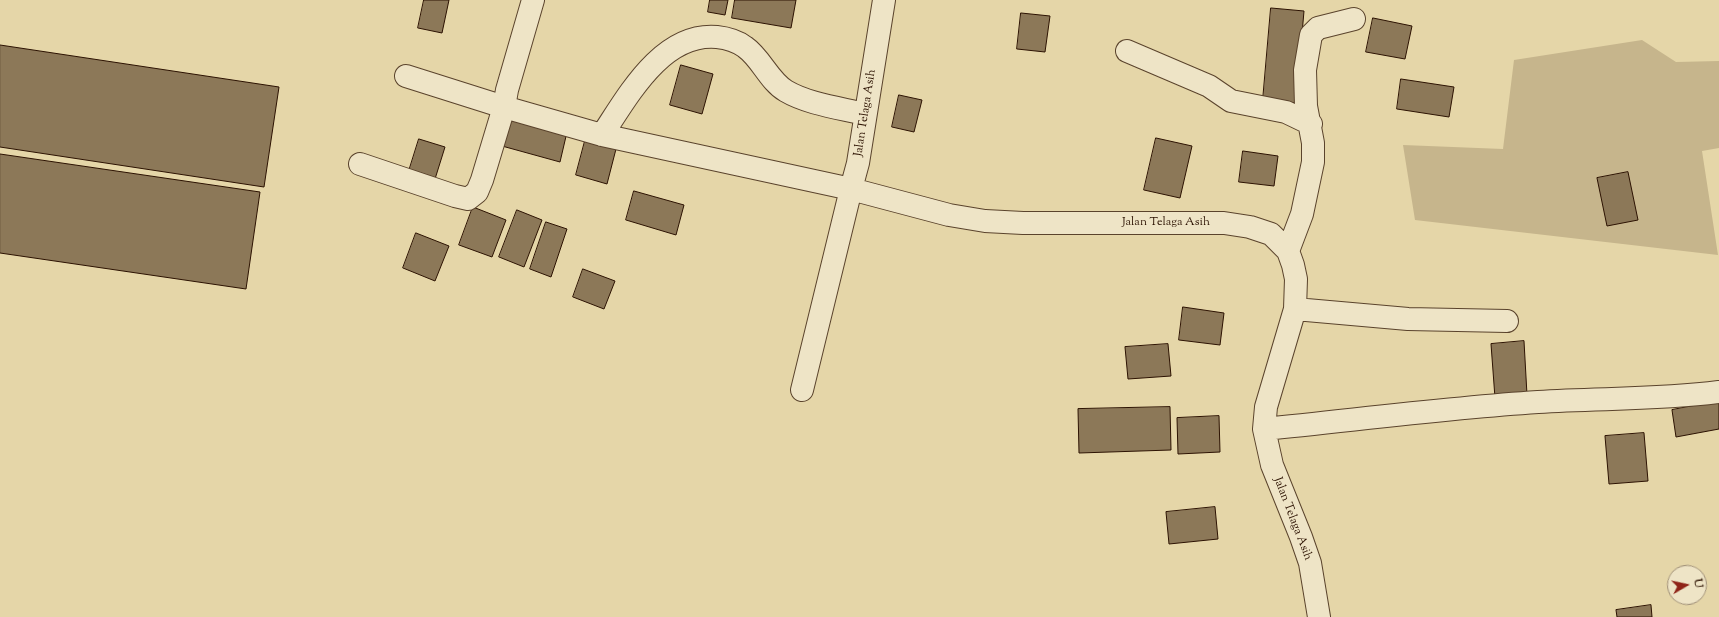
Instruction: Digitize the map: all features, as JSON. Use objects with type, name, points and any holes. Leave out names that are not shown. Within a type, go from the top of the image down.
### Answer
[{"type":"street","points":[[360,164],[455,196],[468,199],[476,192],[482,180],[504,107],[507,90],[533,0]]},
{"type":"street","name":"Jalan Telaga Asih","points":[[884,0],[858,163],[851,189],[949,216],[985,221],[1023,223],[1224,223],[1250,227],[1271,234],[1288,251],[1296,279],[1295,309],[1266,407],[1264,430],[1272,465],[1310,563],[1319,617]]},
{"type":"street","points":[[1288,251],[1302,214],[1313,162],[1311,124],[1306,106],[1305,70],[1311,35],[1318,28],[1354,19]]},
{"type":"street","points":[[602,135],[637,82],[650,67],[684,42],[705,36],[727,38],[746,47],[784,90],[797,97],[865,114]]},
{"type":"street","points":[[1127,51],[1209,86],[1231,101],[1286,112],[1311,124]]},
{"type":"street","points":[[406,76],[504,107],[602,135],[851,189],[802,390]]},
{"type":"street","points":[[1295,309],[1408,319],[1507,321]]},
{"type":"street","points":[[1264,430],[1487,406],[1556,401],[1688,396],[1719,392]]},
{"type":"shaded area","points":[[1642,40],[1676,62],[1719,61],[1719,148],[1702,151],[1718,255],[1415,220],[1403,145],[1503,149],[1514,60]]},
{"type":"building","points":[[424,0],[449,0],[442,33],[418,28]]},
{"type":"building","points":[[710,0],[728,0],[725,15],[708,12]]},
{"type":"building","points":[[735,0],[796,0],[791,28],[732,18]]},
{"type":"building","points":[[1271,8],[1304,11],[1296,103],[1263,100]]},
{"type":"building","points":[[1021,13],[1050,16],[1045,52],[1017,49]]},
{"type":"building","points":[[1373,18],[1412,26],[1405,59],[1366,52]]},
{"type":"building","points":[[0,45],[279,87],[264,187],[0,147]]},
{"type":"building","points":[[681,65],[713,74],[702,114],[670,105]]},
{"type":"building","points":[[1401,79],[1454,87],[1449,117],[1397,109]]},
{"type":"building","points":[[899,95],[922,100],[914,132],[892,127]]},
{"type":"building","points":[[509,117],[567,132],[560,162],[502,146]]},
{"type":"building","points":[[1156,138],[1192,146],[1180,198],[1144,190]]},
{"type":"building","points":[[419,139],[445,147],[435,179],[409,171]]},
{"type":"building","points":[[585,141],[616,149],[607,184],[576,175]]},
{"type":"building","points":[[1243,151],[1278,156],[1274,186],[1239,182]]},
{"type":"building","points":[[0,154],[260,192],[246,289],[0,253]]},
{"type":"building","points":[[1628,172],[1638,220],[1607,226],[1597,178]]},
{"type":"building","points":[[634,191],[684,205],[676,235],[626,220]]},
{"type":"building","points":[[473,207],[506,220],[492,257],[459,245]]},
{"type":"building","points":[[517,210],[542,220],[524,267],[499,257]]},
{"type":"building","points":[[546,222],[567,229],[551,277],[530,269]]},
{"type":"building","points":[[416,233],[449,246],[435,281],[403,268]]},
{"type":"building","points":[[583,269],[615,281],[604,309],[573,297]]},
{"type":"building","points":[[1183,307],[1224,313],[1220,345],[1179,340]]},
{"type":"building","points":[[1524,341],[1527,395],[1495,398],[1491,344]]},
{"type":"building","points":[[1168,344],[1171,376],[1128,379],[1125,347]]},
{"type":"building","points":[[1719,401],[1719,429],[1676,437],[1672,410]]},
{"type":"building","points":[[1170,407],[1171,450],[1079,453],[1078,409]]},
{"type":"building","points":[[1219,416],[1220,452],[1178,454],[1177,418]]},
{"type":"building","points":[[1644,433],[1648,481],[1609,484],[1605,436]]},
{"type":"building","points":[[1215,507],[1218,539],[1169,544],[1166,512]]},
{"type":"building","points":[[1651,605],[1652,617],[1617,617],[1616,610]]}]
